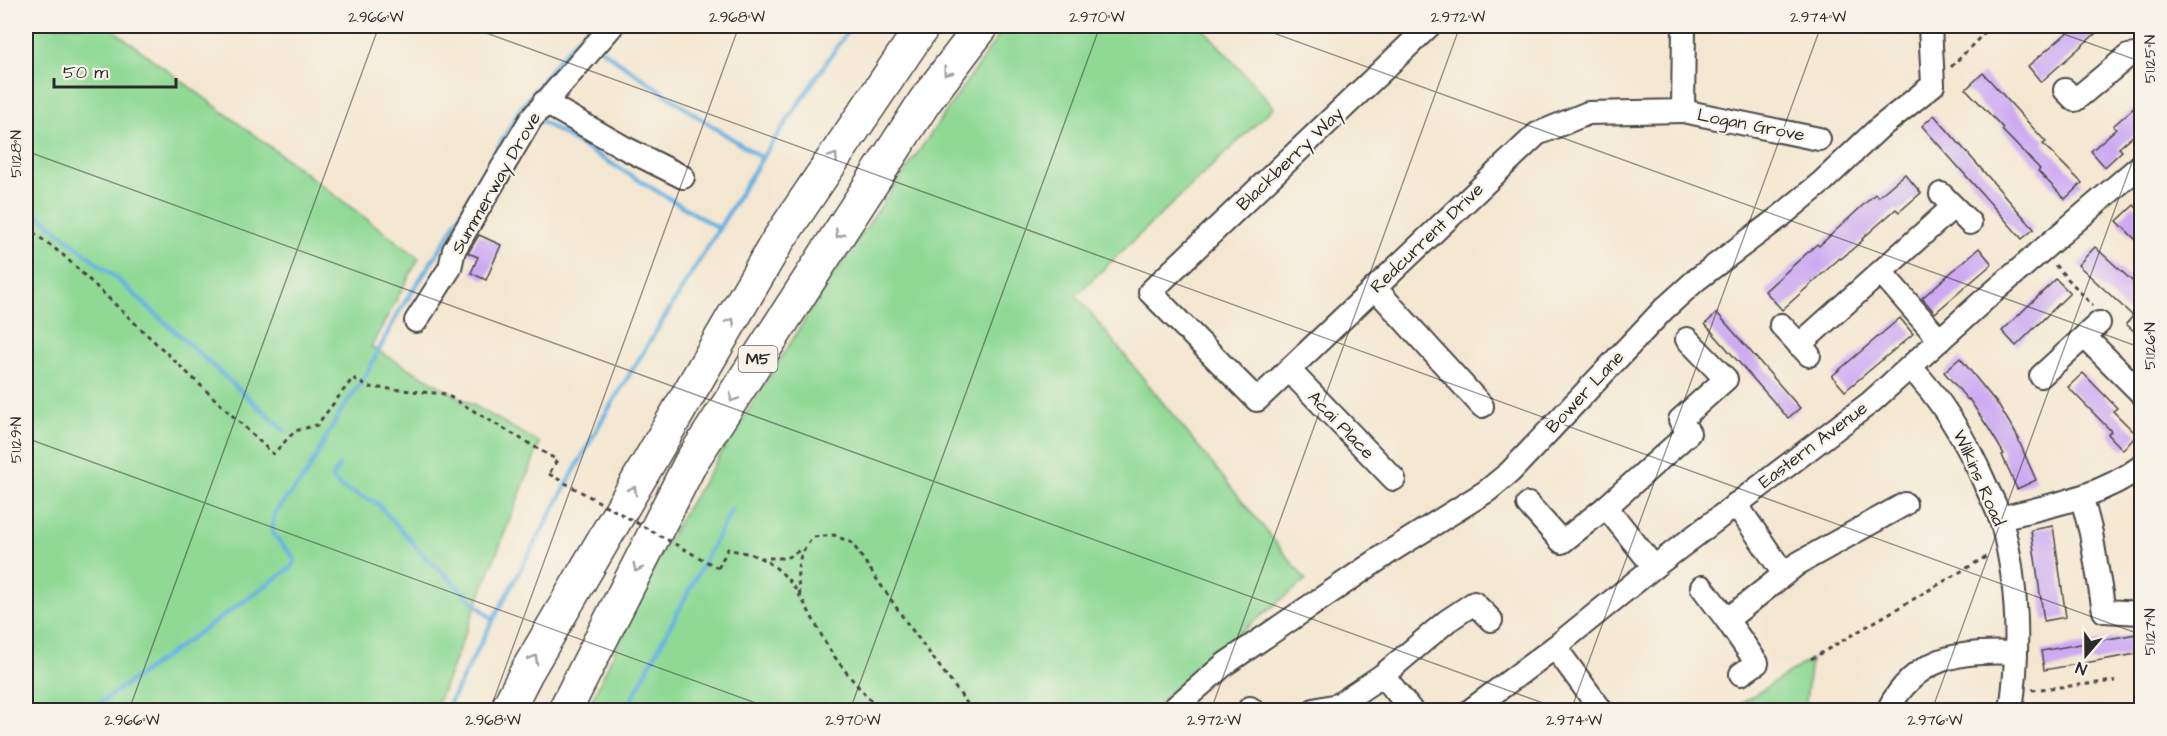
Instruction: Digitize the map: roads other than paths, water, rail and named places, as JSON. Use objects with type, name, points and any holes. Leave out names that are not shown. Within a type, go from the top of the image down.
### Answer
[{"type":"highway","name":"M5","points":[[507,711],[526,673],[777,242],[923,26]]},
{"type":"highway","name":"M5","points":[[565,711],[691,462],[925,101],[982,26]]},
{"type":"street","name":"Summerway Drove","points":[[416,321],[450,268],[454,250],[522,134],[544,102],[612,26]]},
{"type":"street","name":"Blackberry Way","points":[[1150,292],[1429,26]]},
{"type":"street","points":[[1683,111],[1684,26]]},
{"type":"street","name":"Bower Lane","points":[[1172,711],[1225,664],[1394,549],[1487,491],[1510,472],[1664,309],[1696,280],[1822,182],[1878,129],[1933,85],[1930,26]]},
{"type":"street","points":[[2065,90],[2075,100],[2128,56],[2142,54]]},
{"type":"street","points":[[544,102],[625,148],[683,177]]},
{"type":"street","name":"Redcurrent Drive","points":[[1150,292],[1257,400],[1537,134],[1588,113],[1683,111]]},
{"type":"street","name":"Logan Grove","points":[[1683,111],[1819,139]]},
{"type":"street","name":"Eastern Avenue","points":[[1472,711],[1654,567],[1871,402],[2142,164]]},
{"type":"street","points":[[1781,325],[1804,350],[1947,201],[1970,223]]},
{"type":"street","points":[[1881,272],[1940,340]]},
{"type":"street","points":[[1375,288],[1482,406]]},
{"type":"street","points":[[2041,376],[2092,330],[2142,394]]},
{"type":"street","points":[[1528,504],[1562,542],[1606,507],[1689,433],[1680,420],[1726,379],[1687,339]]},
{"type":"street","name":"Wilkins Road","points":[[1910,367],[1932,392],[1953,422],[1973,456],[2000,518],[2016,609],[2011,701]]},
{"type":"street","name":"Acai Place","points":[[1288,370],[1394,479]]},
{"type":"street","points":[[2000,518],[2082,498],[2118,481],[2142,466]]},
{"type":"street","points":[[2082,498],[2104,611],[2142,613]]},
{"type":"street","points":[[1736,504],[1784,574]]},
{"type":"street","points":[[1728,620],[1797,564],[1905,504]]},
{"type":"street","points":[[1606,507],[1654,567]]},
{"type":"street","points":[[1702,587],[1757,663],[1741,674]]},
{"type":"street","points":[[1314,711],[1338,705],[1383,675],[1447,621],[1473,593],[1491,620]]},
{"type":"street","points":[[1555,647],[1601,711]]},
{"type":"street","points":[[1888,711],[1895,696],[1907,682],[1921,670],[1940,660],[1961,654],[1989,651],[2015,653]]},
{"type":"street","points":[[1383,675],[1411,711]]},
{"type":"waterway","points":[[90,710],[292,567],[295,559],[272,533],[274,514],[306,475],[338,416],[367,373],[398,313],[447,238],[520,109],[560,58],[589,26]]},
{"type":"waterway","points":[[446,710],[603,418],[762,158],[851,26]]},
{"type":"waterway","points":[[602,50],[762,158]]},
{"type":"waterway","points":[[541,121],[718,228]]},
{"type":"waterway","points":[[26,205],[116,278],[285,431]]},
{"type":"waterway","points":[[339,466],[332,478],[340,487],[377,503],[427,559],[493,620]]},
{"type":"waterway","points":[[626,710],[732,509]]}]
